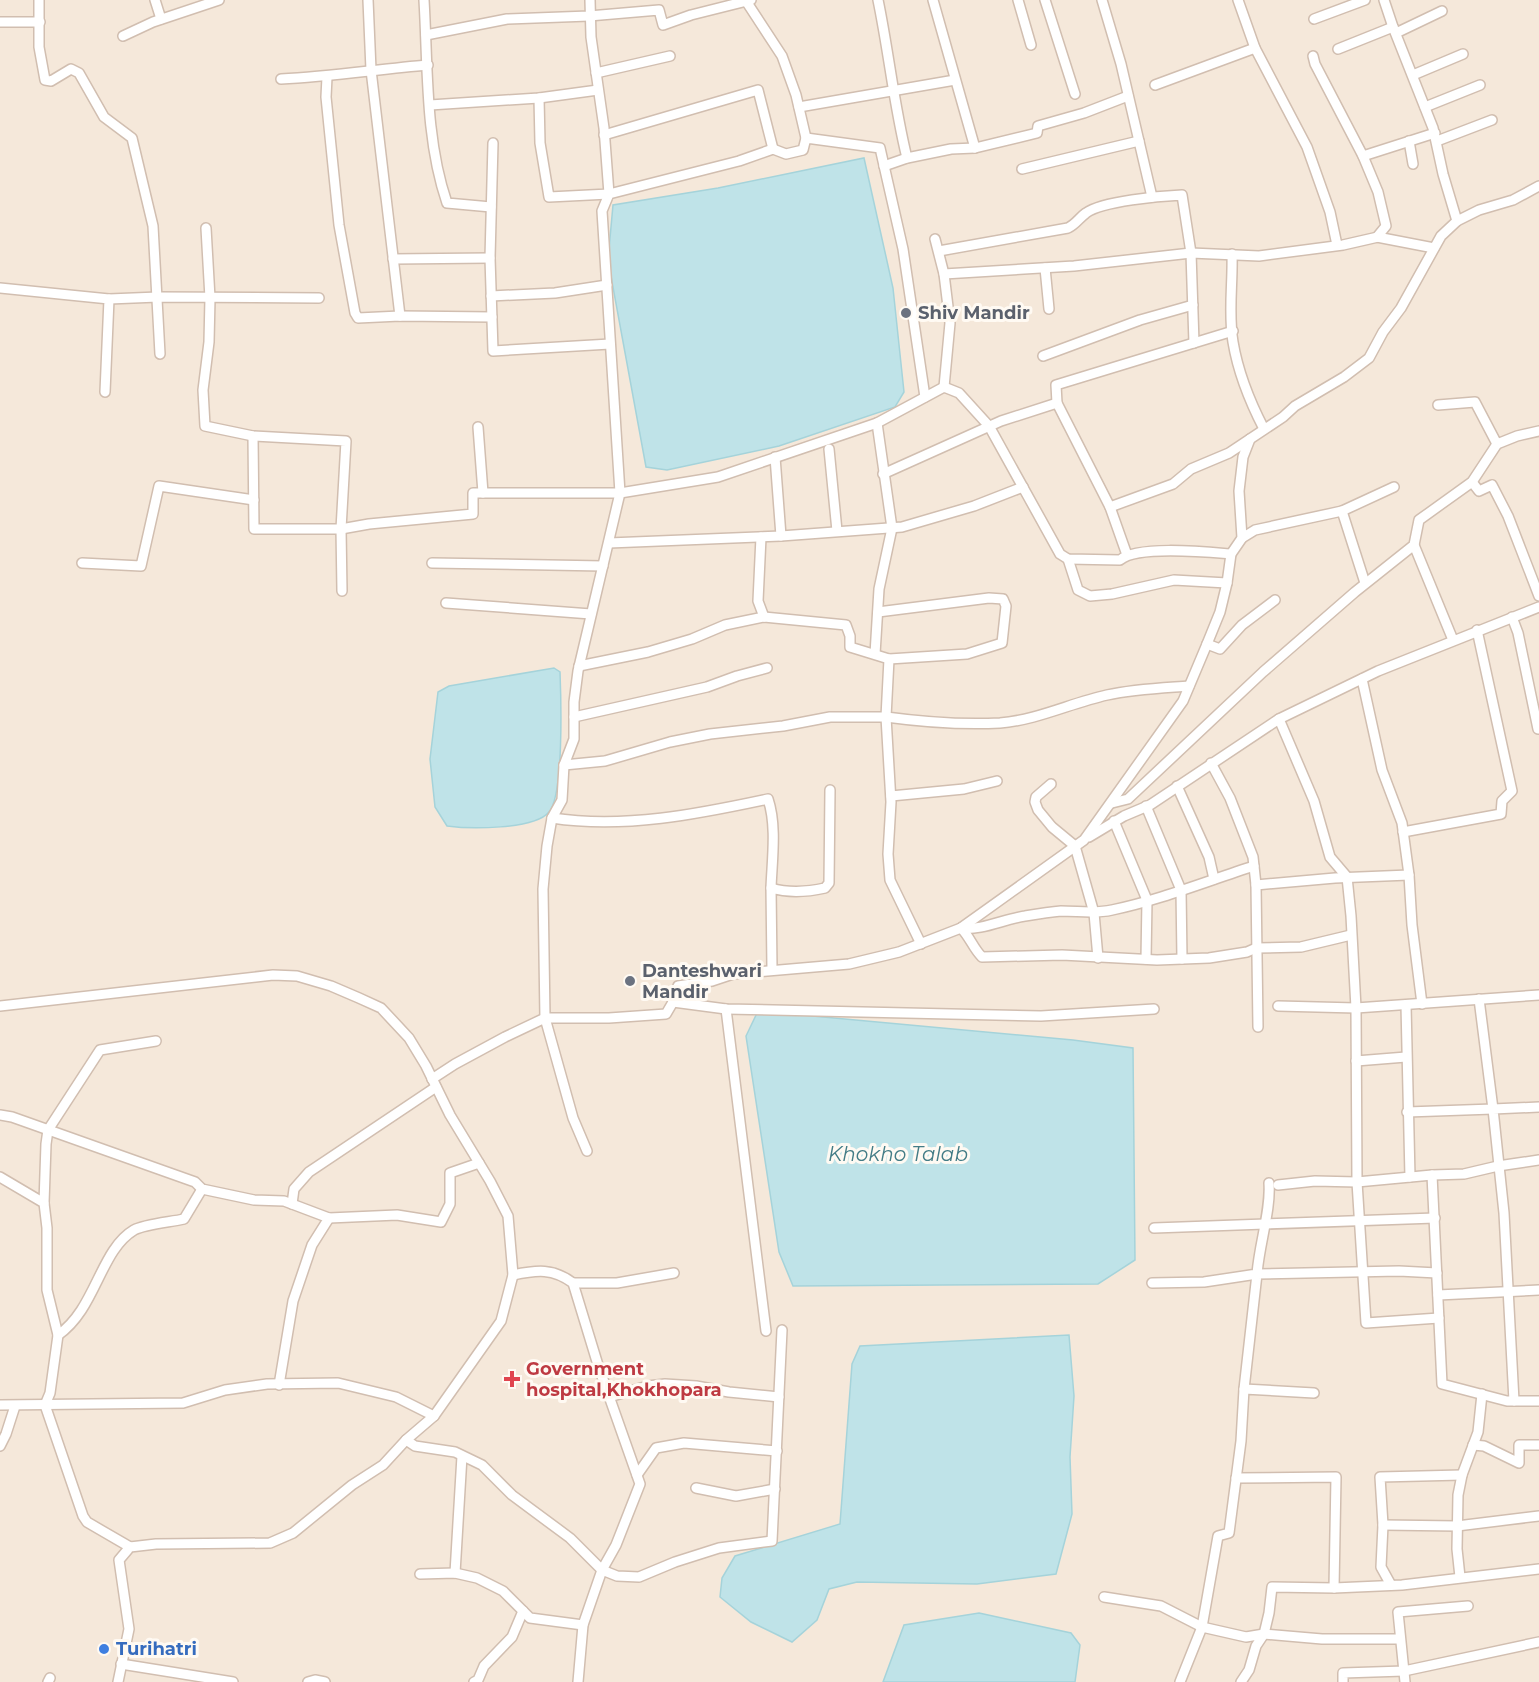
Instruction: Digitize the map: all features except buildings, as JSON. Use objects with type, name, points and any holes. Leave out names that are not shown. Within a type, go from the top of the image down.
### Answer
[{"type":"street","points":[[39,0],[39,47],[45,80],[51,81],[71,69],[79,73],[104,117],[132,138],[153,226],[160,354]]},
{"type":"street","points":[[155,0],[162,19]]},
{"type":"street","points":[[123,36],[162,19],[219,0]]},
{"type":"street","points":[[368,0],[371,70],[400,316]]},
{"type":"street","points":[[424,0],[430,105],[437,174],[447,202],[491,207]]},
{"type":"street","points":[[587,1151],[573,1118],[544,1018],[543,889],[552,818],[562,800],[564,765],[574,739],[579,666],[620,493],[602,211],[609,194],[589,16],[590,0]]},
{"type":"street","points":[[878,0],[888,46],[897,119],[907,158]]},
{"type":"street","points":[[933,0],[975,148]]},
{"type":"street","points":[[1018,0],[1031,45]]},
{"type":"street","points":[[1045,0],[1075,94]]},
{"type":"street","points":[[1102,0],[1121,64],[1152,197]]},
{"type":"street","points":[[1238,0],[1255,48],[1307,147],[1330,212],[1337,245]]},
{"type":"street","points":[[1314,19],[1365,0]]},
{"type":"street","points":[[426,35],[507,19],[589,16],[658,10],[663,25],[691,15],[748,1],[782,56],[799,107],[806,138],[803,150],[786,154],[773,150],[609,194],[549,197],[540,143],[539,98]]},
{"type":"street","points":[[1386,1],[1394,30],[1436,137],[1443,174],[1457,221]]},
{"type":"street","points":[[1338,49],[1442,11]]},
{"type":"street","points":[[0,22],[40,22]]},
{"type":"street","points":[[1155,86],[1255,48]]},
{"type":"street","points":[[1413,75],[1463,54]]},
{"type":"street","points":[[596,74],[670,56]]},
{"type":"street","points":[[1313,56],[1363,156],[1378,192],[1386,226],[1378,237]]},
{"type":"street","points":[[281,79],[327,77],[428,65]]},
{"type":"street","points":[[327,77],[326,97],[339,225],[355,313],[358,318],[492,317]]},
{"type":"street","points":[[799,107],[955,80]]},
{"type":"street","points":[[1425,107],[1480,85]]},
{"type":"street","points":[[430,105],[539,98],[598,90]]},
{"type":"street","points":[[604,135],[758,90],[773,150]]},
{"type":"street","points":[[884,166],[907,158],[951,149],[975,148],[1037,134],[1038,126],[1084,113],[1128,96]]},
{"type":"street","points":[[1363,156],[1409,141],[1436,137],[1492,120]]},
{"type":"street","points":[[806,138],[880,148],[903,249],[925,397]]},
{"type":"street","points":[[1022,169],[1139,141]]},
{"type":"street","points":[[1409,141],[1413,164]]},
{"type":"street","points":[[493,143],[490,258],[493,351],[610,344]]},
{"type":"street","points":[[1110,507],[1173,484],[1191,469],[1229,453],[1273,425],[1295,406],[1369,358],[1383,332],[1401,308],[1441,236],[1457,221],[1479,210],[1513,200],[1539,186]]},
{"type":"street","points":[[939,251],[1068,228],[1077,223],[1084,213],[1094,209],[1152,197],[1182,195],[1191,253],[1194,343]]},
{"type":"street","points":[[206,228],[210,298],[209,342],[203,390],[205,426],[253,436],[346,441],[341,528],[342,591]]},
{"type":"street","points":[[944,274],[1045,268],[1191,253],[1259,256],[1378,237],[1434,248]]},
{"type":"street","points":[[935,239],[944,274],[950,323],[944,387]]},
{"type":"street","points":[[1232,254],[1230,298],[1233,341],[1250,402],[1264,429]]},
{"type":"street","points":[[393,260],[490,258]]},
{"type":"street","points":[[1045,268],[1049,309]]},
{"type":"street","points":[[491,296],[555,293],[607,285]]},
{"type":"street","points":[[0,288],[109,299],[319,298]]},
{"type":"street","points":[[105,392],[109,299]]},
{"type":"street","points":[[1043,356],[1140,320],[1193,305]]},
{"type":"street","points":[[1126,555],[1110,507],[1057,403],[1056,385],[1233,331]]},
{"type":"street","points":[[253,436],[254,529],[341,528],[473,514],[473,493],[620,493],[718,477],[877,423],[944,387],[959,393],[989,426],[1060,554],[1068,559],[1120,560],[1126,555],[1172,551],[1231,554]]},
{"type":"street","points":[[1438,405],[1475,402],[1497,444]]},
{"type":"street","points":[[883,474],[989,426],[1057,403]]},
{"type":"street","points":[[875,654],[879,589],[892,528],[877,423]]},
{"type":"street","points":[[478,427],[483,493]]},
{"type":"street","points":[[1453,640],[1414,545],[1419,520],[1472,482],[1497,444],[1539,431]]},
{"type":"street","points":[[1242,538],[1239,491],[1243,457],[1250,439]]},
{"type":"street","points":[[829,449],[837,531]]},
{"type":"street","points":[[775,457],[782,536]]},
{"type":"street","points":[[1472,482],[1479,491],[1492,485],[1508,516],[1539,596]]},
{"type":"street","points":[[82,563],[141,566],[159,486],[254,500]]},
{"type":"street","points":[[1084,840],[1183,701],[1220,612],[1231,554],[1242,538],[1255,530],[1342,511],[1394,486]]},
{"type":"street","points":[[609,543],[782,536],[892,528],[919,523],[1023,487]]},
{"type":"street","points":[[1342,511],[1365,583]]},
{"type":"street","points":[[761,537],[758,601],[764,616]]},
{"type":"street","points":[[1112,802],[1128,799],[1263,672],[1365,583],[1414,545]]},
{"type":"street","points":[[1068,559],[1078,590],[1090,596],[1112,594],[1174,580],[1227,583]]},
{"type":"street","points":[[432,563],[603,566]]},
{"type":"street","points":[[579,666],[648,652],[692,639],[725,625],[764,616],[846,625],[850,636],[850,647],[889,659],[967,654],[1002,643],[1006,606],[1002,599],[988,598],[878,612]]},
{"type":"street","points":[[1207,644],[1220,649],[1242,625],[1275,600]]},
{"type":"street","points":[[446,603],[591,614]]},
{"type":"street","points":[[292,1204],[294,1189],[309,1172],[434,1083],[455,1064],[544,1018],[609,1018],[666,1014],[678,986],[712,981],[733,974],[849,964],[899,952],[962,928],[992,904],[1084,840],[1114,821],[1146,806],[1279,719],[1362,679],[1477,630],[1539,607]]},
{"type":"street","points":[[1512,617],[1518,633],[1538,729]]},
{"type":"street","points":[[1403,832],[1501,814],[1502,801],[1512,791],[1477,630]]},
{"type":"street","points":[[889,659],[886,717],[891,796],[888,854],[890,880],[921,944]]},
{"type":"street","points":[[574,717],[707,687],[767,668]]},
{"type":"street","points":[[1362,679],[1382,770],[1402,823],[1422,1004]]},
{"type":"street","points":[[564,765],[605,761],[670,741],[783,726],[830,717],[886,717],[928,723],[1002,723],[1041,715],[1106,695],[1142,689],[1189,686]]},
{"type":"street","points":[[1279,719],[1314,801],[1330,857],[1347,877],[1356,1008],[1357,1182],[1366,1323],[1439,1318]]},
{"type":"street","points":[[1211,763],[1230,798],[1254,866],[1258,1027]]},
{"type":"street","points":[[891,796],[964,789],[997,781]]},
{"type":"street","points":[[1051,784],[1036,798],[1038,810],[1052,827],[1075,846],[1094,913],[1098,958]]},
{"type":"street","points":[[1177,786],[1209,857],[1214,879]]},
{"type":"street","points":[[771,888],[785,892],[817,890],[825,888],[830,883],[830,790]]},
{"type":"street","points":[[552,818],[578,822],[659,818],[706,812],[768,799],[771,807],[772,969]]},
{"type":"street","points":[[1146,806],[1181,890],[1182,959]]},
{"type":"street","points":[[1114,821],[1147,900],[1146,960]]},
{"type":"street","points":[[962,928],[971,929],[1010,918],[1050,912],[1110,911],[1254,866]]},
{"type":"street","points":[[1256,885],[1347,877],[1409,875]]},
{"type":"street","points":[[962,928],[982,957],[1062,955],[1146,960],[1209,958],[1247,952],[1256,948],[1300,946],[1351,935]]},
{"type":"street","points":[[0,1006],[273,975],[297,976],[331,986],[381,1008],[409,1038],[508,1216],[513,1275],[501,1321],[434,1416],[406,1440],[383,1465],[352,1485],[293,1533],[270,1543],[156,1544],[130,1547],[87,1522],[45,1405],[50,1393],[58,1335],[47,1290],[47,1228],[44,1203],[48,1130],[100,1050],[156,1041]]},
{"type":"street","points":[[1278,1006],[1356,1008],[1539,995]]},
{"type":"street","points":[[1479,999],[1504,1213],[1514,1401]]},
{"type":"street","points":[[673,1002],[726,1009],[1041,1016],[1154,1009]]},
{"type":"street","points":[[1406,1005],[1410,1177]]},
{"type":"street","points":[[726,1009],[766,1331]]},
{"type":"street","points":[[1356,1061],[1406,1057]]},
{"type":"street","points":[[1407,1112],[1539,1107]]},
{"type":"street","points":[[0,1115],[12,1117],[195,1182],[202,1189],[254,1200],[284,1201],[329,1218],[397,1215],[441,1222],[450,1204],[450,1173],[479,1163]]},
{"type":"street","points":[[1180,1682],[1202,1627],[1218,1536],[1229,1533],[1241,1441],[1244,1389],[1257,1274],[1264,1225],[1274,1184],[1315,1181],[1357,1182],[1464,1174],[1539,1160]]},
{"type":"street","points":[[1432,1175],[1442,1384],[1514,1401],[1539,1401]]},
{"type":"street","points":[[0,1177],[44,1203]]},
{"type":"street","points":[[58,1335],[68,1328],[80,1314],[119,1242],[135,1229],[184,1220],[202,1189]]},
{"type":"street","points":[[279,1385],[293,1301],[312,1245],[329,1218]]},
{"type":"street","points":[[1154,1228],[1435,1218]]},
{"type":"street","points":[[513,1275],[531,1271],[552,1272],[573,1283],[609,1398],[640,1484],[616,1545],[602,1569],[583,1625],[578,1682]]},
{"type":"street","points":[[573,1283],[617,1282],[674,1273]]},
{"type":"street","points":[[1152,1283],[1204,1282],[1257,1274],[1437,1273]]},
{"type":"street","points":[[1438,1295],[1539,1290]]},
{"type":"street","points":[[406,1440],[415,1446],[455,1452],[482,1465],[512,1495],[570,1538],[602,1569],[618,1576],[639,1577],[675,1562],[719,1548],[772,1540],[782,1330]]},
{"type":"street","points":[[0,1405],[183,1403],[225,1390],[338,1383],[396,1397],[434,1416]]},
{"type":"street","points":[[609,1398],[648,1386],[665,1384],[779,1397]]},
{"type":"street","points":[[1244,1389],[1314,1393]]},
{"type":"street","points":[[1460,1577],[1458,1495],[1462,1475],[1478,1432],[1482,1394]]},
{"type":"street","points":[[0,1446],[15,1406]]},
{"type":"street","points":[[637,1475],[656,1448],[684,1443],[777,1451]]},
{"type":"street","points":[[1473,1445],[1484,1446],[1519,1463],[1519,1445],[1539,1445]]},
{"type":"street","points":[[455,1573],[462,1456]]},
{"type":"street","points":[[1391,1585],[1382,1567],[1383,1526],[1380,1477],[1462,1475]]},
{"type":"street","points":[[1236,1478],[1336,1477],[1334,1588]]},
{"type":"street","points":[[696,1488],[736,1496],[775,1489]]},
{"type":"street","points":[[1383,1526],[1457,1526],[1539,1516]]},
{"type":"street","points":[[118,1682],[129,1629],[119,1560],[130,1547]]},
{"type":"street","points":[[1241,1682],[1249,1670],[1256,1646],[1264,1634],[1272,1587],[1334,1588],[1391,1585],[1539,1569]]},
{"type":"street","points":[[420,1574],[455,1573],[477,1578],[503,1591],[530,1618],[583,1625]]},
{"type":"street","points":[[1104,1597],[1161,1606],[1202,1627],[1246,1637],[1264,1634],[1322,1639],[1400,1639]]},
{"type":"street","points":[[1405,1682],[1398,1612],[1468,1606]]},
{"type":"street","points":[[474,1682],[478,1680],[484,1666],[512,1637],[523,1611]]},
{"type":"street","points":[[1342,1682],[1343,1673],[1404,1671],[1539,1642]]},
{"type":"street","points":[[121,1664],[233,1682]]},
{"type":"street","points":[[308,1682],[315,1680],[325,1682]]},
{"type":"shaded area","points":[[0,0],[1539,0],[1539,1682],[0,1682]]},
{"type":"water","points":[[864,158],[893,288],[904,392],[895,407],[779,446],[667,470],[646,467],[608,260],[613,205],[718,188]]},
{"type":"water","points":[[554,668],[560,672],[560,745],[557,787],[549,812],[541,818],[516,825],[485,828],[447,826],[435,807],[430,759],[438,692],[449,686]]},
{"type":"water","name":"Khokho Talab","points":[[758,1011],[1073,1040],[1133,1048],[1135,1260],[1098,1284],[793,1286],[779,1252],[746,1036]]},
{"type":"water","points":[[1069,1335],[1074,1396],[1070,1457],[1072,1514],[1056,1574],[977,1584],[857,1582],[829,1589],[817,1620],[792,1642],[751,1622],[720,1597],[722,1578],[735,1556],[840,1524],[852,1364],[860,1346]]},
{"type":"water","points":[[979,1613],[1071,1633],[1080,1645],[1075,1682],[883,1682],[904,1625]]},
{"type":"place","name":"Shiv Mandir","points":[[906,313]]},
{"type":"place","name":"Danteshwari Mandir","points":[[630,981]]},
{"type":"place","name":"Government hospital,Khokhopara","points":[[512,1379]]},
{"type":"place","name":"Turihatri","points":[[104,1649]]}]
